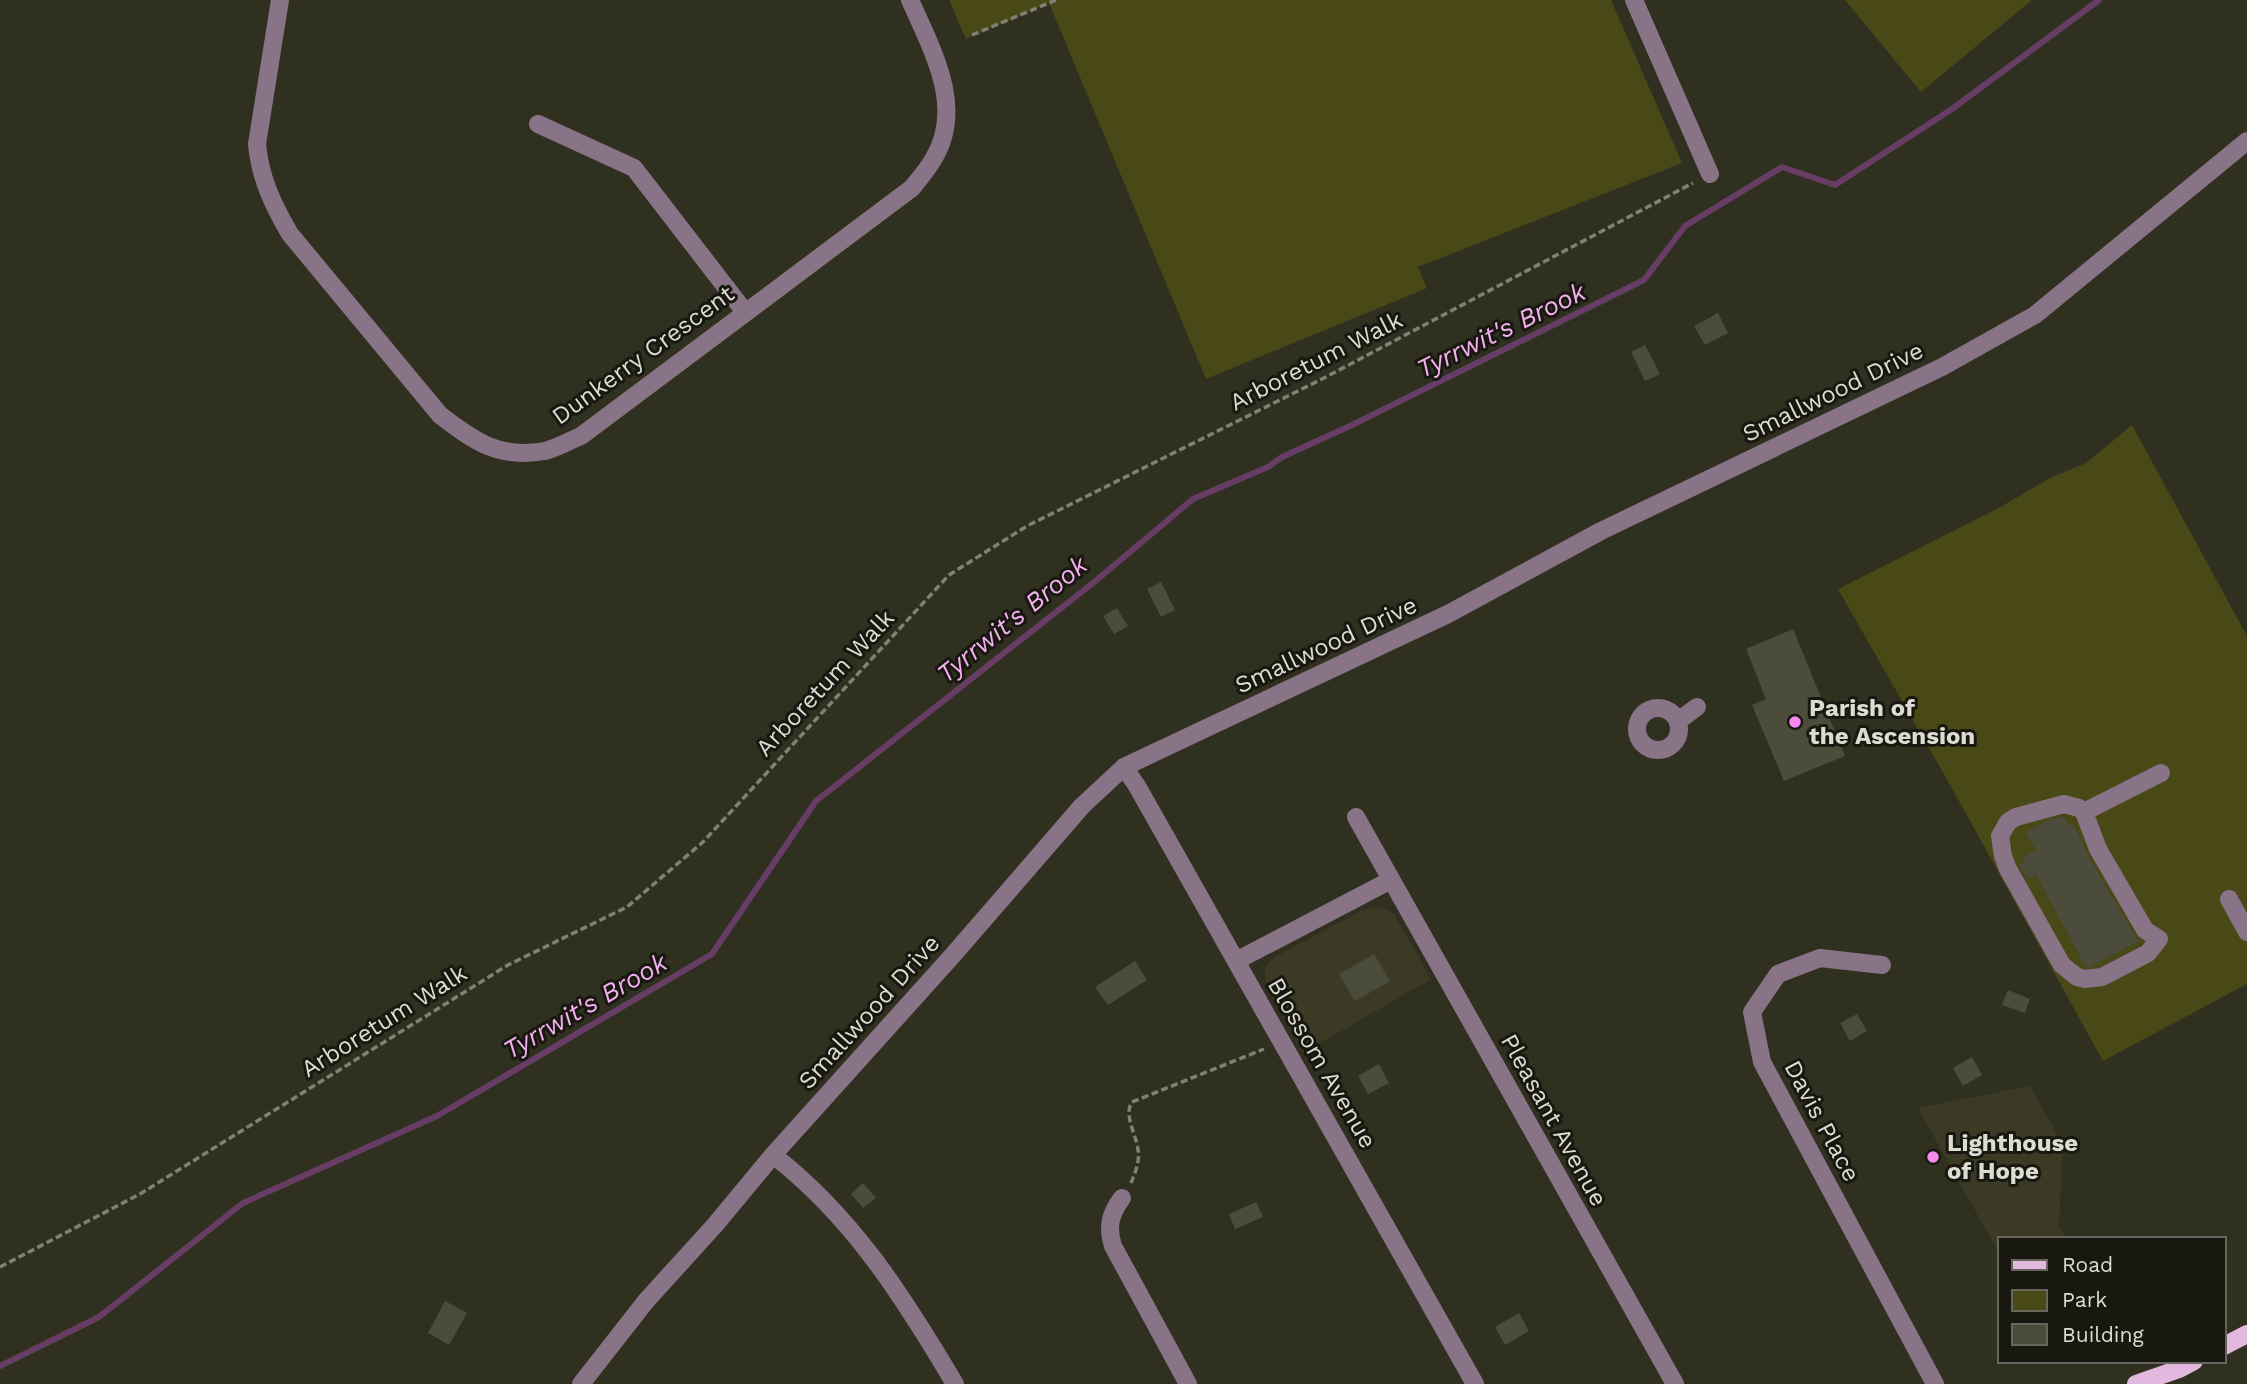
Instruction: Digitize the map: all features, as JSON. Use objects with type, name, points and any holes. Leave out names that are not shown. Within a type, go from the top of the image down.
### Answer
[{"type":"main road","points":[[2226,1345],[2247,1334]]},
{"type":"main road","points":[[2136,1384],[2190,1363]]},
{"type":"street","name":"Dunkerry Crescent","points":[[280,0],[257,144],[259,166],[276,211],[290,234],[440,415],[470,438],[510,454],[547,450],[581,436],[912,188],[935,158],[946,129],[947,111],[945,90],[934,55],[909,0]]},
{"type":"street","points":[[1634,0],[1710,174]]},
{"type":"street","points":[[538,124],[634,168],[745,312]]},
{"type":"street","name":"Smallwood Drive","points":[[582,1384],[646,1301],[715,1225],[773,1155],[953,956],[1082,806],[1124,767],[1413,631],[1601,531],[1942,367],[2035,315],[2247,141]]},
{"type":"street","points":[[1678,721],[1697,707]]},
{"type":"street","name":"Blossom Avenue","points":[[1124,767],[1283,1042],[1475,1384]]},
{"type":"street","points":[[2084,812],[2161,773]]},
{"type":"street","points":[[2064,804],[2084,812],[2094,840],[2141,923],[2159,939],[2148,953],[2095,979],[2077,977],[2062,965],[2014,882],[2000,845],[2003,828],[2016,817],[2064,804]]},
{"type":"street","name":"Pleasant Avenue","points":[[1356,817],[1675,1384]]},
{"type":"street","points":[[1236,961],[1391,880]]},
{"type":"street","points":[[2229,899],[2247,932]]},
{"type":"street","name":"Davis Place","points":[[1882,965],[1820,958],[1778,974],[1752,1012],[1762,1062],[1935,1384]]},
{"type":"street","points":[[773,1155],[820,1196],[860,1240],[914,1314],[955,1384]]},
{"type":"street","points":[[1122,1198],[1111,1215],[1109,1225],[1113,1246],[1188,1384]]},
{"type":"path","points":[[972,35],[1056,0]]},
{"type":"path","name":"Arboretum Walk","points":[[0,1267],[140,1194],[508,965],[627,907],[703,842],[949,575],[1027,526],[1324,378],[1710,174]]},
{"type":"path","points":[[1122,1198],[1130,1186],[1138,1162],[1138,1151],[1128,1112],[1132,1102],[1283,1042]]},
{"type":"shaded area","points":[[1374,907],[1394,914],[1431,979],[1303,1053],[1267,988],[1265,967],[1275,957],[1361,911]]},
{"type":"shaded area","points":[[2030,1086],[2063,1145],[2059,1225],[2065,1237],[1998,1237],[1998,1251],[1918,1108]]},
{"type":"green space","points":[[949,0],[1611,0],[1682,163],[1418,267],[1427,288],[1206,379],[1049,3],[966,39]]},
{"type":"green space","points":[[1845,0],[2032,0],[1921,92]]},
{"type":"green space","points":[[2132,425],[2247,636],[2247,984],[2103,1061],[1838,589],[1997,509],[2050,478],[2086,463]]},
{"type":"building","points":[[1718,313],[1728,333],[1705,345],[1694,326]]},
{"type":"building","points":[[1645,345],[1660,374],[1645,381],[1631,352]]},
{"type":"building","points":[[1161,582],[1175,610],[1161,617],[1147,589]]},
{"type":"building","points":[[1117,608],[1128,626],[1114,634],[1103,616]]},
{"type":"building","name":"Parish of the Ascension","points":[[1793,629],[1845,756],[1784,781],[1752,705],[1766,699],[1746,649]]},
{"type":"building","points":[[2064,816],[2069,825],[2073,823],[2088,855],[2138,941],[2090,967],[2086,967],[2036,875],[2027,879],[2019,865],[2025,861],[2023,857],[2036,850],[2026,832],[2049,820]]},
{"type":"building","points":[[1374,954],[1390,981],[1355,1001],[1339,974]]},
{"type":"building","points":[[1135,961],[1147,980],[1108,1005],[1095,987]]},
{"type":"building","points":[[2008,990],[2030,999],[2025,1013],[2002,1005]]},
{"type":"building","points":[[1857,1014],[1867,1031],[1850,1041],[1840,1023]]},
{"type":"building","points":[[1972,1057],[1982,1075],[1963,1086],[1953,1068]]},
{"type":"building","points":[[1379,1064],[1389,1083],[1368,1094],[1358,1076]]},
{"type":"building","points":[[863,1183],[876,1198],[863,1208],[851,1194]]},
{"type":"building","points":[[1256,1202],[1263,1217],[1235,1229],[1229,1214]]},
{"type":"building","points":[[445,1301],[467,1313],[449,1345],[428,1333]]},
{"type":"building","points":[[1519,1313],[1529,1331],[1505,1345],[1495,1327]]},
{"type":"waterway","name":"Tyrrwit's Brook","points":[[0,1366],[99,1317],[243,1203],[437,1116],[712,954],[816,801],[1093,583],[1193,499],[1268,467],[1282,457],[1644,280],[1685,226],[1782,167],[1835,185],[1952,109],[2099,0]]},
{"type":"place","name":"Parish of the Ascension","points":[[1795,722]]},
{"type":"place","name":"Lighthouse of Hope","points":[[1933,1157]]}]
